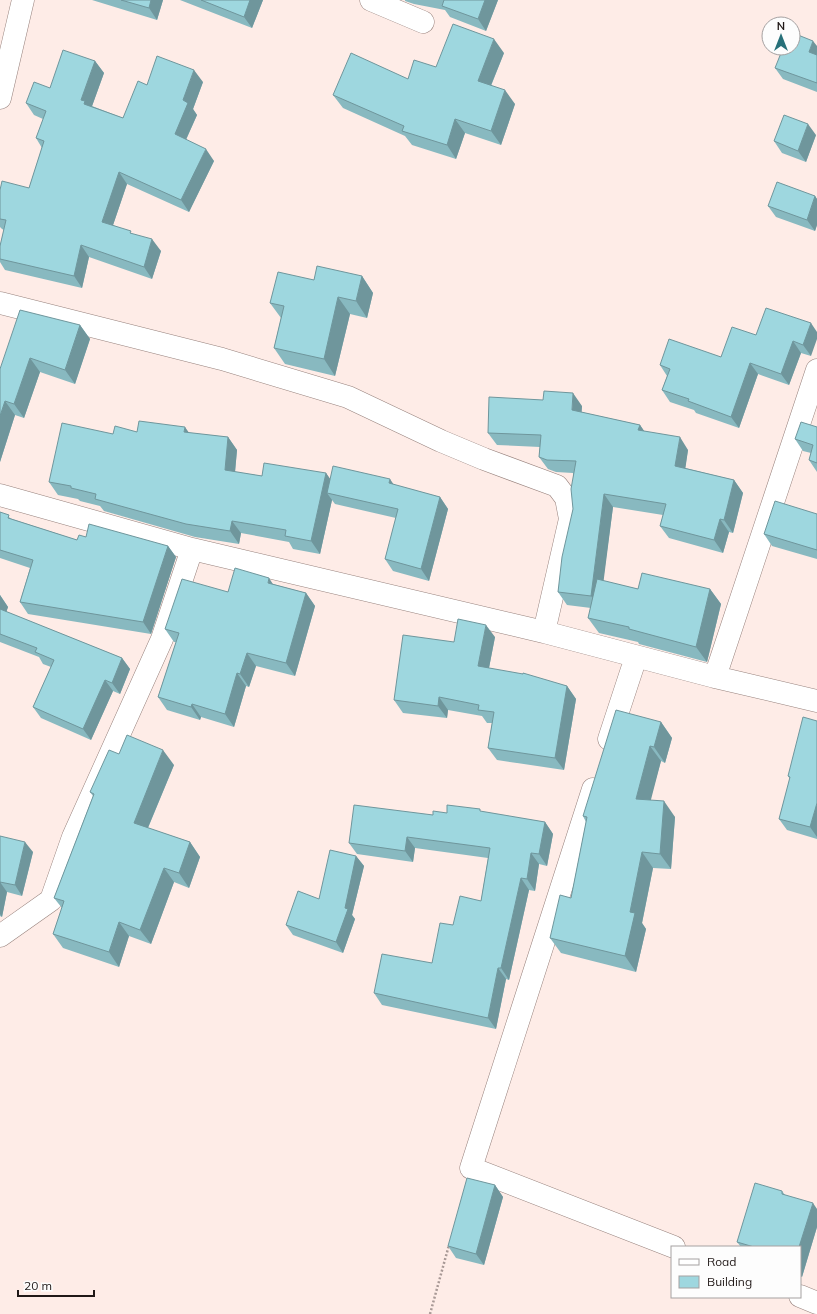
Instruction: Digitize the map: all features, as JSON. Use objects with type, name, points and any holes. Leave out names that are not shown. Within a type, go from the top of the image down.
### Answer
[{"type":"street","points":[[0,98],[23,0]]},
{"type":"street","points":[[371,0],[423,22]]},
{"type":"street","points":[[0,303],[222,359],[348,396],[448,444],[557,486],[566,498],[570,519],[544,632]]},
{"type":"street","points":[[714,677],[817,370]]},
{"type":"street","points":[[0,495],[192,549],[544,632],[714,677],[817,701]]},
{"type":"street","points":[[0,936],[51,900],[73,837],[162,639],[192,549]]},
{"type":"street","points":[[636,657],[471,1168],[671,1246]]},
{"type":"street","points":[[801,1296],[817,1303]]},
{"type":"path","points":[[430,1314],[449,1245]]},
{"type":"building","points":[[121,0],[151,0],[149,8]]},
{"type":"building","points":[[201,0],[250,0],[244,17]]},
{"type":"building","points":[[444,0],[485,0],[478,19],[442,6]]},
{"type":"building","points":[[453,24],[494,39],[478,81],[505,90],[491,131],[455,119],[447,145],[402,131],[404,126],[333,95],[351,53],[408,79],[414,60],[436,67]]},
{"type":"building","points":[[801,36],[813,41],[809,52],[817,55],[817,83],[775,68],[780,56],[801,56]]},
{"type":"building","points":[[63,50],[95,61],[81,100],[85,101],[84,104],[123,118],[138,81],[147,85],[157,56],[194,70],[183,100],[188,103],[175,134],[206,149],[181,200],[119,172],[102,222],[131,231],[130,233],[152,239],[144,267],[81,245],[74,276],[0,259],[0,246],[6,220],[0,219],[0,190],[2,181],[29,188],[44,141],[36,138],[46,111],[26,103],[34,82],[50,88]]},
{"type":"building","points":[[784,115],[808,124],[798,151],[774,141]]},
{"type":"building","points":[[777,182],[815,196],[807,220],[768,206]]},
{"type":"building","points":[[317,266],[362,276],[356,301],[338,297],[324,359],[274,348],[284,306],[270,303],[278,272],[314,280]]},
{"type":"building","points":[[766,308],[811,323],[803,345],[793,341],[781,374],[750,363],[731,417],[688,401],[689,399],[662,390],[670,369],[660,365],[669,339],[721,357],[732,327],[756,335]]},
{"type":"building","points":[[20,310],[80,325],[65,370],[30,358],[14,404],[5,401],[0,416],[0,369]]},
{"type":"building","points":[[544,391],[573,393],[572,410],[640,425],[638,430],[680,437],[675,466],[734,480],[724,520],[720,519],[714,540],[660,526],[666,504],[604,494],[591,596],[558,592],[562,557],[573,509],[571,489],[576,461],[547,460],[539,457],[541,435],[488,433],[489,397],[543,400]]},
{"type":"building","points":[[139,421],[185,427],[184,432],[228,437],[225,470],[262,476],[264,463],[326,473],[311,541],[285,536],[286,530],[232,521],[230,531],[186,524],[95,499],[96,494],[71,488],[71,486],[49,482],[62,423],[113,434],[115,426],[137,432]]},
{"type":"building","points":[[801,422],[817,427],[817,463],[809,460],[813,445],[795,439]]},
{"type":"building","points":[[333,466],[390,479],[389,483],[440,497],[421,569],[385,559],[398,509],[327,493]]},
{"type":"building","points":[[775,501],[817,514],[817,550],[764,534]]},
{"type":"building","points":[[0,512],[9,515],[8,518],[77,540],[79,535],[86,537],[89,524],[168,546],[143,622],[20,602],[33,560],[0,550]]},
{"type":"building","points":[[235,568],[269,578],[268,583],[306,593],[286,663],[247,653],[240,674],[237,673],[225,714],[192,704],[191,707],[158,697],[179,633],[165,629],[182,579],[228,592]]},
{"type":"building","points":[[642,573],[710,589],[696,647],[629,629],[629,627],[588,618],[597,579],[638,589]]},
{"type":"building","points":[[0,609],[122,658],[112,683],[105,680],[83,729],[33,707],[54,660],[35,652],[37,648],[0,634]]},
{"type":"building","points":[[458,619],[486,625],[478,666],[523,673],[567,686],[555,758],[488,748],[494,712],[478,710],[479,705],[439,697],[438,706],[394,700],[403,635],[454,642]]},
{"type":"building","points":[[616,710],[661,722],[654,747],[650,746],[636,799],[664,801],[660,854],[642,852],[630,912],[635,913],[625,956],[550,938],[560,895],[571,898],[587,817],[583,816]]},
{"type":"building","points":[[803,717],[817,721],[817,803],[810,827],[779,819]]},
{"type":"building","points":[[127,735],[163,750],[134,823],[190,842],[179,873],[164,868],[140,930],[119,922],[109,952],[53,934],[64,901],[54,898],[94,794],[90,792],[109,750],[119,754]]},
{"type":"building","points":[[354,805],[433,815],[433,811],[447,813],[447,805],[480,809],[480,811],[545,822],[539,854],[531,853],[527,879],[521,878],[501,968],[498,968],[488,1018],[374,993],[382,954],[432,963],[440,923],[453,925],[460,896],[481,901],[490,848],[407,837],[405,851],[349,843]]},
{"type":"building","points":[[0,836],[25,842],[15,885],[0,882]]},
{"type":"building","points":[[330,850],[356,856],[345,908],[348,909],[336,942],[286,925],[298,891],[319,899]]},
{"type":"building","points":[[467,1178],[495,1185],[476,1254],[448,1246]]},
{"type":"building","points":[[755,1183],[782,1191],[782,1194],[813,1203],[799,1246],[751,1246],[737,1242]]}]
